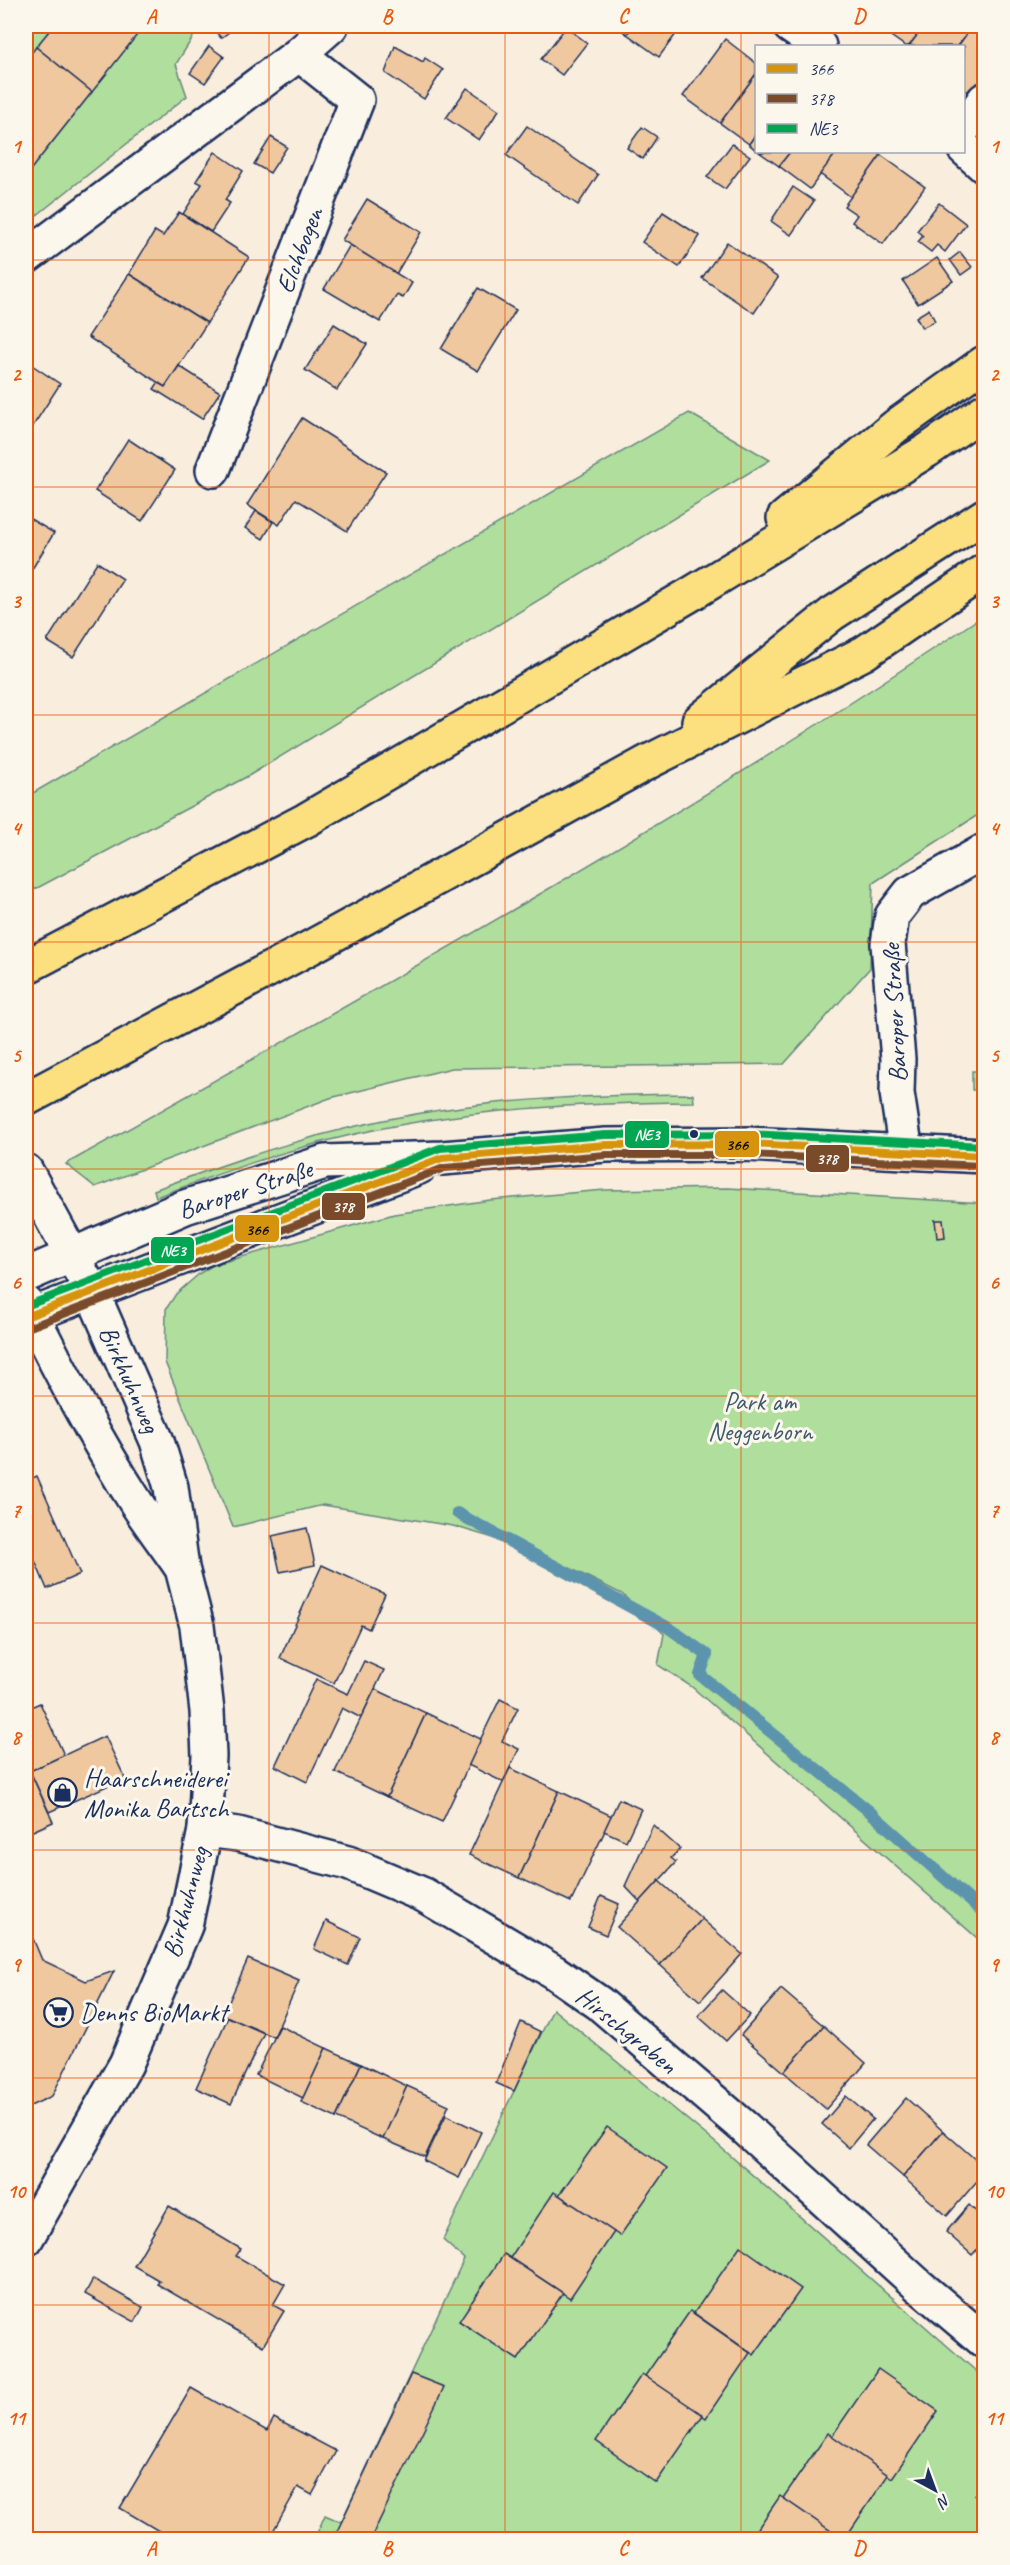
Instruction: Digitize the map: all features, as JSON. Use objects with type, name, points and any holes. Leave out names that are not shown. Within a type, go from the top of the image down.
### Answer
[{"type":"highway","points":[[691,594],[896,426],[984,363]]},
{"type":"highway","points":[[26,967],[306,820],[691,594],[928,450],[984,411]]},
{"type":"highway","points":[[648,762],[832,614],[984,516]]},
{"type":"highway","points":[[28,1098],[648,762],[864,653],[984,571]]},
{"type":"street","points":[[26,256],[299,54],[331,26]]},
{"type":"street","points":[[790,26],[818,45]]},
{"type":"street","name":"Elchbogen","points":[[213,470],[357,100],[299,54]]},
{"type":"street","points":[[965,125],[984,100]]},
{"type":"street","points":[[965,150],[984,166]]},
{"type":"street","name":"Baroper Straße","points":[[906,1152],[897,1093],[898,1059],[888,944],[892,916],[910,893],[984,851]]},
{"type":"street","name":"Baroper Straße","points":[[26,1275],[185,1207],[325,1162],[442,1158],[618,1145],[748,1144],[984,1156]]},
{"type":"street","name":"Baroper Straße","points":[[28,1312],[92,1292],[442,1158]]},
{"type":"street","name":"Birkhuhnweg","points":[[26,1171],[92,1292],[157,1441],[171,1487],[182,1568],[196,1626],[207,1711],[209,1756],[205,1830],[185,1926],[126,2064],[34,2207],[26,2239]]},
{"type":"street","name":"Birkhuhnweg","points":[[28,1312],[112,1464],[138,1507],[182,1568]]},
{"type":"street","name":"Hirschgraben","points":[[205,1830],[238,1834],[348,1863],[424,1895],[554,1972],[598,2003],[737,2121],[918,2285],[984,2341]]},
{"type":"green space","points":[[26,26],[200,26],[176,64],[187,96],[27,223]]},
{"type":"green space","points":[[689,413],[770,460],[250,775],[26,894],[26,797]]},
{"type":"green space","points":[[984,615],[984,811],[873,883],[870,968],[784,1064],[452,1068],[330,1098],[95,1187],[66,1164],[415,967],[646,831],[873,689]]},
{"type":"green space","points":[[972,1071],[984,1071],[984,1090],[972,1090]]},
{"type":"green space","points":[[693,1094],[694,1102],[521,1109],[393,1126],[277,1155],[156,1197],[154,1190],[283,1146],[382,1120],[485,1104],[554,1098]]},
{"type":"green space","name":"Park am Neggenborn","points":[[728,1188],[984,1203],[984,1944],[692,1687],[658,1665],[664,1634],[622,1594],[534,1550],[453,1526],[323,1505],[233,1527],[165,1362],[166,1309],[176,1294],[213,1265],[394,1214],[490,1200],[605,1190]]},
{"type":"green space","points":[[553,2009],[717,2144],[984,2378],[984,2539],[314,2540],[325,2515],[341,2522],[464,2259],[443,2240]]},
{"type":"building","points":[[53,26],[144,26],[92,92],[36,47]]},
{"type":"building","points":[[211,26],[237,26],[221,38]]},
{"type":"building","points":[[492,26],[506,26],[502,32]]},
{"type":"building","points":[[615,26],[633,26],[627,34]]},
{"type":"building","points":[[633,26],[682,26],[659,57],[627,34]]},
{"type":"building","points":[[924,26],[910,45],[904,45],[878,27]]},
{"type":"building","points":[[924,26],[967,26],[971,28],[959,45],[910,45]]},
{"type":"building","points":[[566,27],[587,43],[562,75],[541,59]]},
{"type":"building","points":[[971,28],[984,38],[984,77],[972,95],[965,90],[965,45],[959,45]]},
{"type":"building","points":[[725,39],[755,62],[755,75],[720,123],[683,96]]},
{"type":"building","points":[[209,46],[224,57],[205,83],[190,73]]},
{"type":"building","points":[[395,46],[423,62],[425,58],[443,70],[424,99],[385,73]]},
{"type":"building","points":[[36,47],[92,92],[31,169],[26,164],[26,60]]},
{"type":"building","points":[[755,75],[755,135],[749,144],[720,123]]},
{"type":"building","points":[[467,88],[499,110],[479,140],[446,118]]},
{"type":"building","points":[[527,126],[598,175],[578,205],[506,155]]},
{"type":"building","points":[[642,127],[657,137],[643,159],[627,148]]},
{"type":"building","points":[[755,135],[755,149],[749,144]]},
{"type":"building","points":[[271,137],[287,147],[270,173],[254,164]]},
{"type":"building","points":[[732,144],[750,156],[725,189],[707,177]]},
{"type":"building","points":[[215,152],[243,171],[225,200],[230,203],[211,232],[183,214],[202,184],[196,181]]},
{"type":"building","points":[[760,153],[789,153],[779,166]]},
{"type":"building","points":[[789,153],[836,153],[810,189],[779,166]]},
{"type":"building","points":[[836,153],[878,153],[881,155],[851,197],[820,174]]},
{"type":"building","points":[[881,155],[925,187],[883,244],[852,222],[857,215],[844,206]]},
{"type":"building","points":[[793,187],[814,201],[791,235],[771,221]]},
{"type":"building","points":[[367,199],[421,232],[396,274],[342,240]]},
{"type":"building","points":[[939,203],[966,224],[945,252],[937,245],[931,252],[918,242],[923,236],[917,231]]},
{"type":"building","points":[[179,212],[249,257],[207,323],[129,274],[155,231],[163,236]]},
{"type":"building","points":[[663,212],[700,236],[679,267],[642,242]]},
{"type":"building","points":[[727,242],[778,278],[754,313],[702,278]]},
{"type":"building","points":[[350,245],[412,283],[403,298],[397,295],[380,322],[324,289]]},
{"type":"building","points":[[960,252],[972,267],[961,275],[950,260]]},
{"type":"building","points":[[937,258],[953,281],[918,304],[903,281]]},
{"type":"building","points":[[129,274],[207,323],[165,387],[88,337]]},
{"type":"building","points":[[478,288],[516,310],[478,371],[441,349]]},
{"type":"building","points":[[929,309],[935,321],[922,328],[916,317]]},
{"type":"building","points":[[334,324],[367,344],[337,390],[305,370]]},
{"type":"building","points":[[26,361],[60,384],[26,437]]},
{"type":"building","points":[[179,366],[220,392],[202,419],[154,389],[158,383],[165,387]]},
{"type":"building","points":[[302,418],[386,472],[347,531],[296,499],[279,525],[247,505]]},
{"type":"building","points":[[128,439],[175,470],[142,521],[95,491]]},
{"type":"building","points":[[256,511],[273,522],[263,539],[245,528]]},
{"type":"building","points":[[27,517],[54,533],[26,579],[26,519]]},
{"type":"building","points":[[97,562],[123,579],[73,657],[47,641]]},
{"type":"building","points":[[935,1220],[943,1220],[945,1237],[937,1238]]},
{"type":"building","points":[[37,1476],[80,1574],[47,1589],[26,1540],[26,1481]]},
{"type":"building","points":[[307,1528],[315,1565],[280,1572],[272,1536]]},
{"type":"building","points":[[322,1565],[385,1594],[369,1629],[361,1625],[334,1683],[280,1658]]},
{"type":"building","points":[[364,1661],[384,1670],[361,1718],[342,1708],[307,1782],[275,1766],[316,1679],[348,1694]]},
{"type":"building","points":[[375,1689],[426,1713],[387,1797],[335,1772]]},
{"type":"building","points":[[500,1699],[518,1708],[502,1741],[519,1749],[503,1782],[468,1765]]},
{"type":"building","points":[[40,1703],[64,1755],[30,1771],[53,1822],[26,1834],[26,1709]]},
{"type":"building","points":[[426,1713],[481,1739],[442,1822],[387,1797]]},
{"type":"building","points":[[105,1736],[125,1778],[49,1812],[30,1771]]},
{"type":"building","points":[[510,1768],[559,1791],[519,1878],[469,1855]]},
{"type":"building","points":[[559,1791],[612,1816],[571,1902],[519,1878]]},
{"type":"building","points":[[619,1799],[641,1809],[626,1841],[604,1831]]},
{"type":"building","points":[[653,1825],[680,1849],[671,1858],[676,1862],[640,1902],[625,1886]]},
{"type":"building","points":[[659,1881],[702,1919],[660,1965],[617,1927]]},
{"type":"building","points":[[601,1896],[619,1904],[606,1935],[588,1927]]},
{"type":"building","points":[[702,1919],[742,1954],[700,2001],[660,1965]]},
{"type":"building","points":[[326,1921],[360,1937],[348,1965],[314,1949]]},
{"type":"building","name":"Denns BioMarkt","points":[[26,1922],[42,1960],[86,1981],[114,1971],[52,2096],[26,2108]]},
{"type":"building","points":[[248,1959],[299,1981],[274,2037],[223,2015]]},
{"type":"building","points":[[781,1989],[824,2026],[784,2072],[741,2035]]},
{"type":"building","points":[[722,1990],[750,2015],[726,2041],[698,2016]]},
{"type":"building","points":[[228,2017],[264,2033],[231,2104],[196,2088]]},
{"type":"building","points":[[521,2022],[541,2032],[514,2091],[496,2083]]},
{"type":"building","points":[[280,2026],[326,2048],[303,2098],[256,2075]]},
{"type":"building","points":[[824,2026],[866,2063],[826,2109],[784,2072]]},
{"type":"building","points":[[326,2048],[361,2064],[336,2118],[301,2102]]},
{"type":"building","points":[[361,2064],[407,2086],[383,2139],[336,2118]]},
{"type":"building","points":[[407,2086],[449,2105],[425,2157],[383,2139]]},
{"type":"building","points":[[846,2096],[873,2119],[849,2148],[822,2124]]},
{"type":"building","points":[[906,2098],[943,2131],[903,2177],[866,2145]]},
{"type":"building","points":[[446,2115],[481,2132],[459,2178],[424,2161]]},
{"type":"building","points":[[607,2127],[667,2168],[620,2236],[559,2195]]},
{"type":"building","points":[[943,2131],[984,2167],[984,2173],[947,2216],[903,2177]]},
{"type":"building","points":[[554,2192],[614,2232],[570,2298],[510,2258]]},
{"type":"building","points":[[969,2205],[984,2219],[984,2242],[972,2255],[946,2232]]},
{"type":"building","points":[[169,2206],[241,2249],[236,2256],[285,2284],[273,2305],[284,2311],[263,2346],[157,2284],[160,2281],[134,2266]]},
{"type":"building","points":[[740,2246],[801,2289],[754,2355],[694,2313]]},
{"type":"building","points":[[504,2254],[563,2293],[518,2360],[459,2321]]},
{"type":"building","points":[[93,2279],[143,2307],[135,2322],[85,2294]]},
{"type":"building","points":[[690,2311],[750,2353],[706,2418],[645,2376]]},
{"type":"building","points":[[878,2369],[938,2411],[892,2478],[832,2436]]},
{"type":"building","points":[[411,2374],[444,2387],[370,2540],[333,2540]]},
{"type":"building","points":[[642,2374],[703,2415],[656,2483],[596,2441]]},
{"type":"building","points":[[191,2388],[267,2431],[274,2418],[336,2451],[312,2495],[298,2487],[268,2540],[174,2540],[120,2508]]},
{"type":"building","points":[[828,2433],[888,2475],[844,2540],[783,2498]]},
{"type":"building","points":[[984,2484],[984,2504],[974,2495]]},
{"type":"building","points":[[780,2496],[841,2538],[839,2540],[750,2540]]},
{"type":"waterway","points":[[457,1513],[669,1628],[707,1655],[700,1675],[869,1811],[984,1913]]},
{"type":"transit line","name":"NE3","points":[[26,1306],[440,1148],[605,1135],[748,1134],[984,1146]]},
{"type":"transit line","name":"366","points":[[26,1317],[442,1158],[606,1145],[748,1144],[984,1156]]},
{"type":"transit line","name":"378","points":[[30,1327],[444,1168],[606,1155],[748,1155],[983,1166]]},
{"type":"place","name":"Haarschneiderei Monika Bartsch","points":[[63,1793]]},
{"type":"place","name":"Denns BioMarkt","points":[[59,2012]]}]
